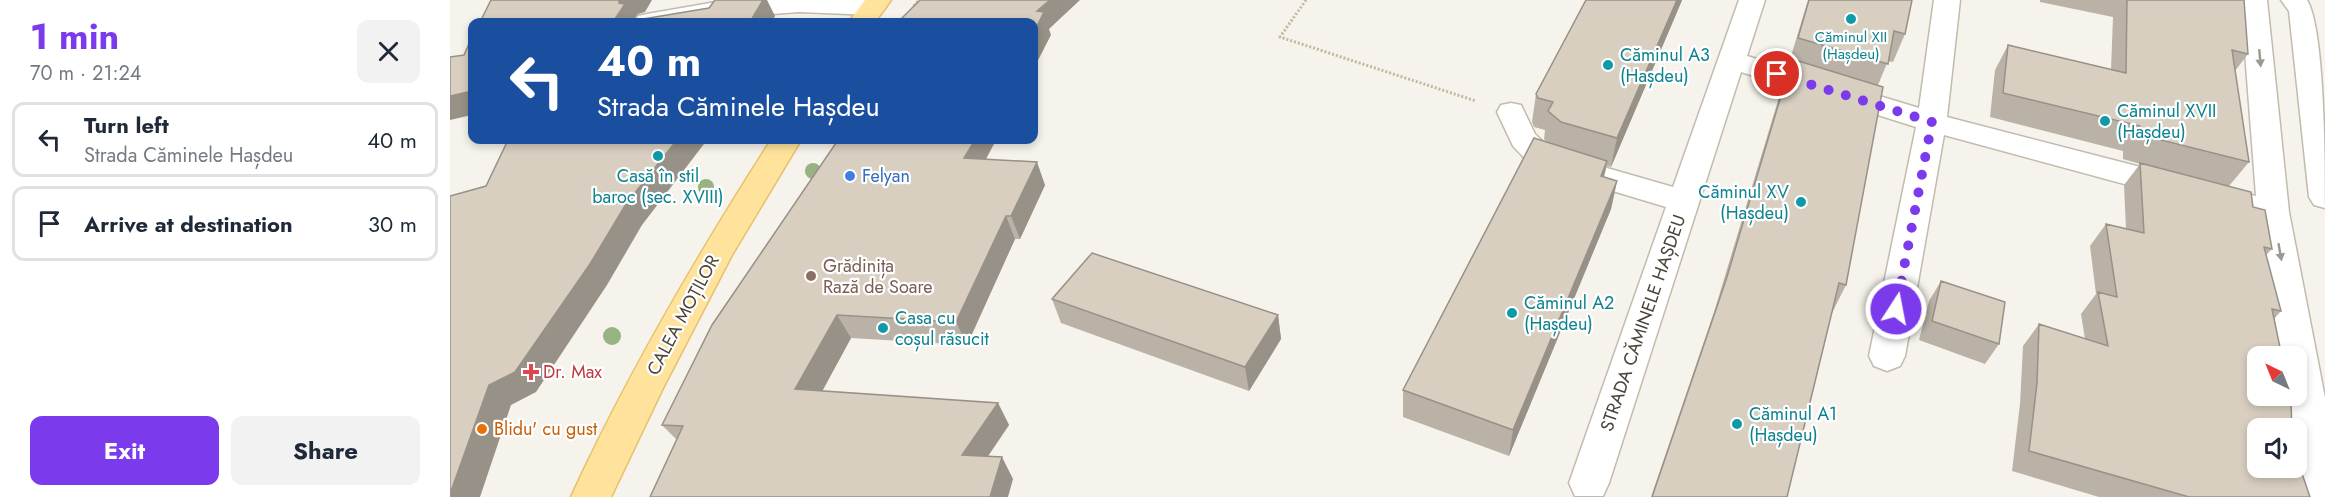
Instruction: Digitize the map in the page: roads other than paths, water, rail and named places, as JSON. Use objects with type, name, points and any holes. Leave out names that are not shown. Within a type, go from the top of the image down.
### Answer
[{"type":"main road","name":"CALEA MOȚILOR","points":[[591,497],[646,385],[717,251],[784,144]]},
{"type":"street","name":"STRADA CĂMINELE HAȘDEU","points":[[1589,483],[1752,0]]},
{"type":"street","points":[[1887,356],[1932,122],[1947,0]]},
{"type":"street","points":[[2254,0],[2273,212],[2324,497]]},
{"type":"street","points":[[2294,0],[2302,10],[2325,197]]},
{"type":"street","points":[[670,18],[716,10],[799,4],[871,10]]},
{"type":"street","points":[[1733,61],[1932,122],[2273,212]]},
{"type":"street","points":[[1511,112],[1522,139],[1531,151],[1544,160],[1684,201]]},
{"type":"place","name":"Căminul XII (Hașdeu)","points":[[1851,19]]},
{"type":"place","name":"Căminul A3 (Hașdeu)","points":[[1608,65]]},
{"type":"place","name":"Căminul XVII (Hașdeu)","points":[[2105,121]]},
{"type":"place","name":"Casă în stil baroc (sec. XVIII)","points":[[658,156]]},
{"type":"place","name":"Felyan","points":[[850,176]]},
{"type":"place","name":"Căminul XV (Hașdeu)","points":[[1801,202]]},
{"type":"place","name":"Grădinița Rază de Soare","points":[[811,276]]},
{"type":"place","name":"Căminul A2 (Hașdeu)","points":[[1512,313]]},
{"type":"place","name":"Casa cu coșul răsucit","points":[[883,328]]},
{"type":"place","name":"Dr. Max","points":[[531,372]]},
{"type":"place","name":"Căminul A1 (Hașdeu)","points":[[1737,424]]},
{"type":"place","name":"Blidu' cu gust","points":[[482,429]]}]
